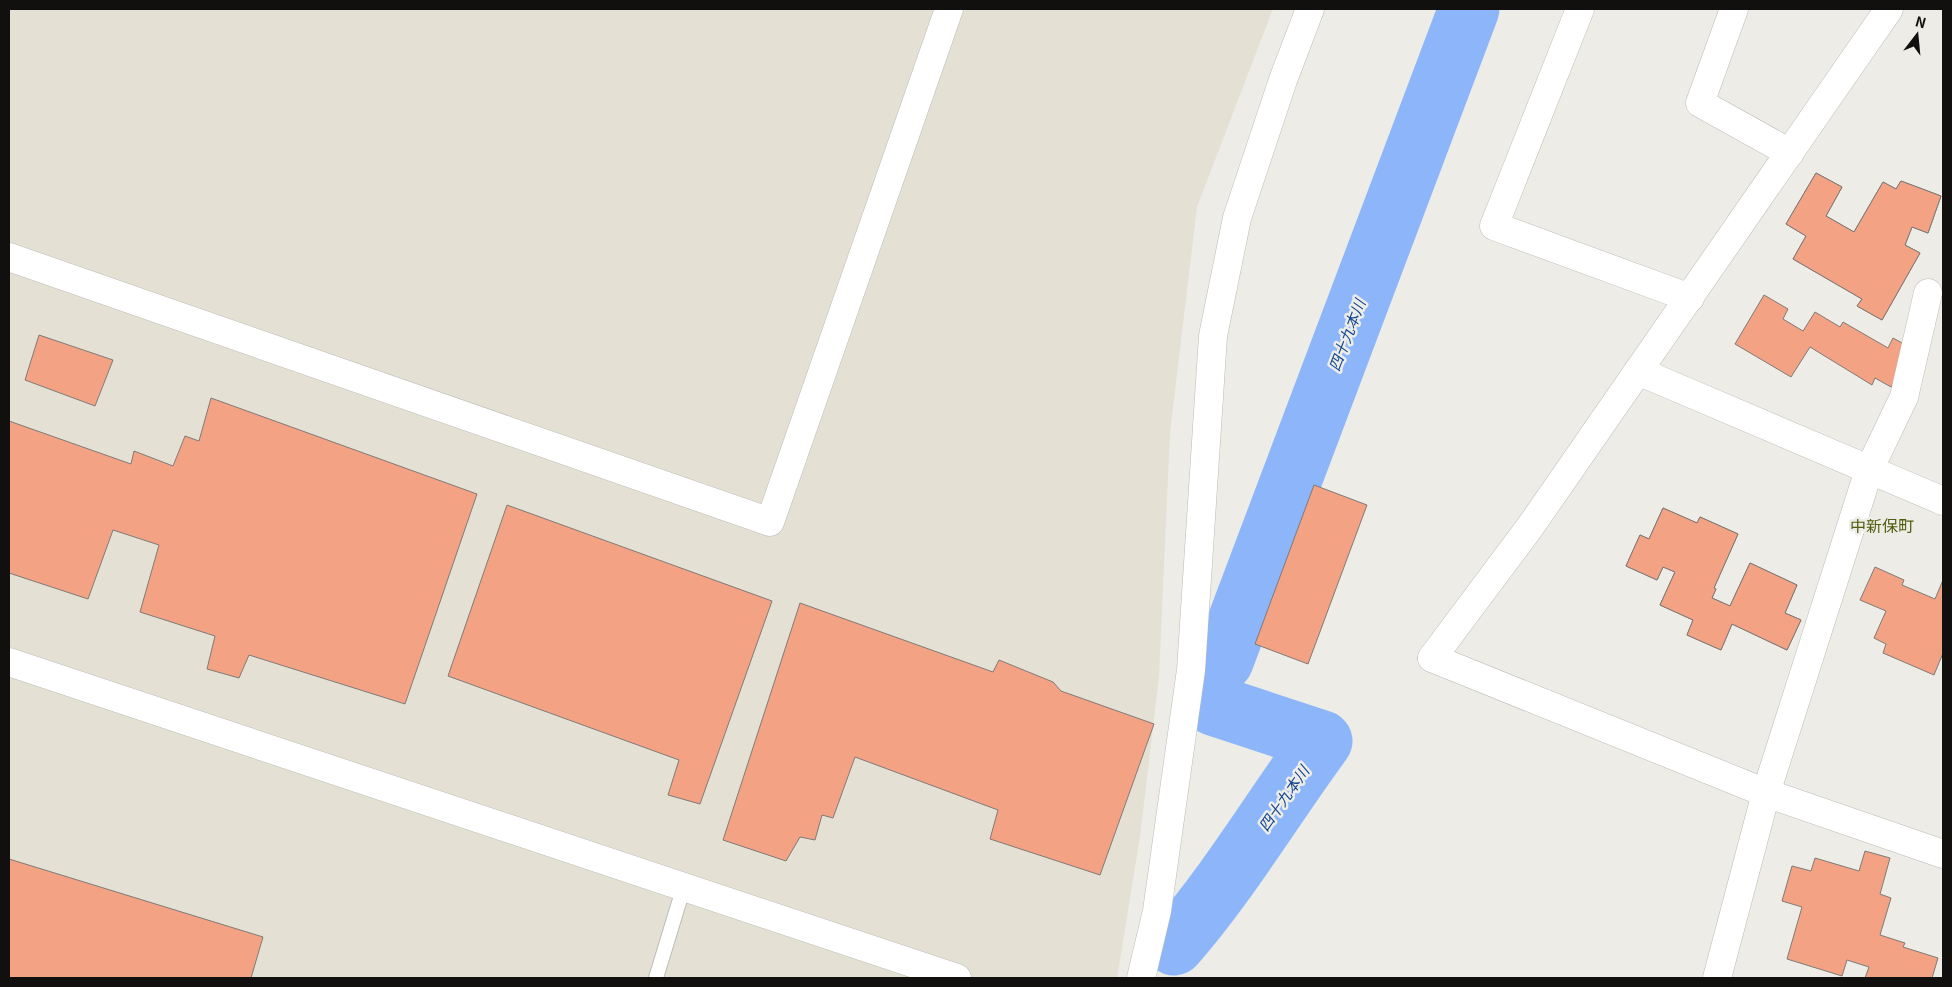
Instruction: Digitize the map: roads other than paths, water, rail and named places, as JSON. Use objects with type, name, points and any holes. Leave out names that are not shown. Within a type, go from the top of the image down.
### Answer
[{"type":"street","points":[[9,257],[770,522],[949,9]]},
{"type":"street","points":[[1141,978],[1157,912],[1191,670],[1213,336],[1237,218],[1283,80],[1310,9]]},
{"type":"street","points":[[1580,9],[1494,226],[1690,298]]},
{"type":"street","points":[[1734,9],[1700,103],[1790,154]]},
{"type":"street","points":[[1889,9],[1530,527],[1432,658],[1766,793],[1943,854]]},
{"type":"street","points":[[1717,978],[1766,793],[1869,470],[1904,397],[1928,293]]},
{"type":"street","points":[[1638,372],[1943,501]]},
{"type":"street","points":[[9,662],[957,978]]},
{"type":"lane","points":[[656,978],[684,886]]},
{"type":"waterway","name":"四十九本川","points":[[1223,661],[1469,9]]},
{"type":"waterway","name":"四十九本川","points":[[1174,945],[1232,871],[1322,741],[1213,705]]},
{"type":"district","name":"中新保町","points":[[1882,525]]}]
